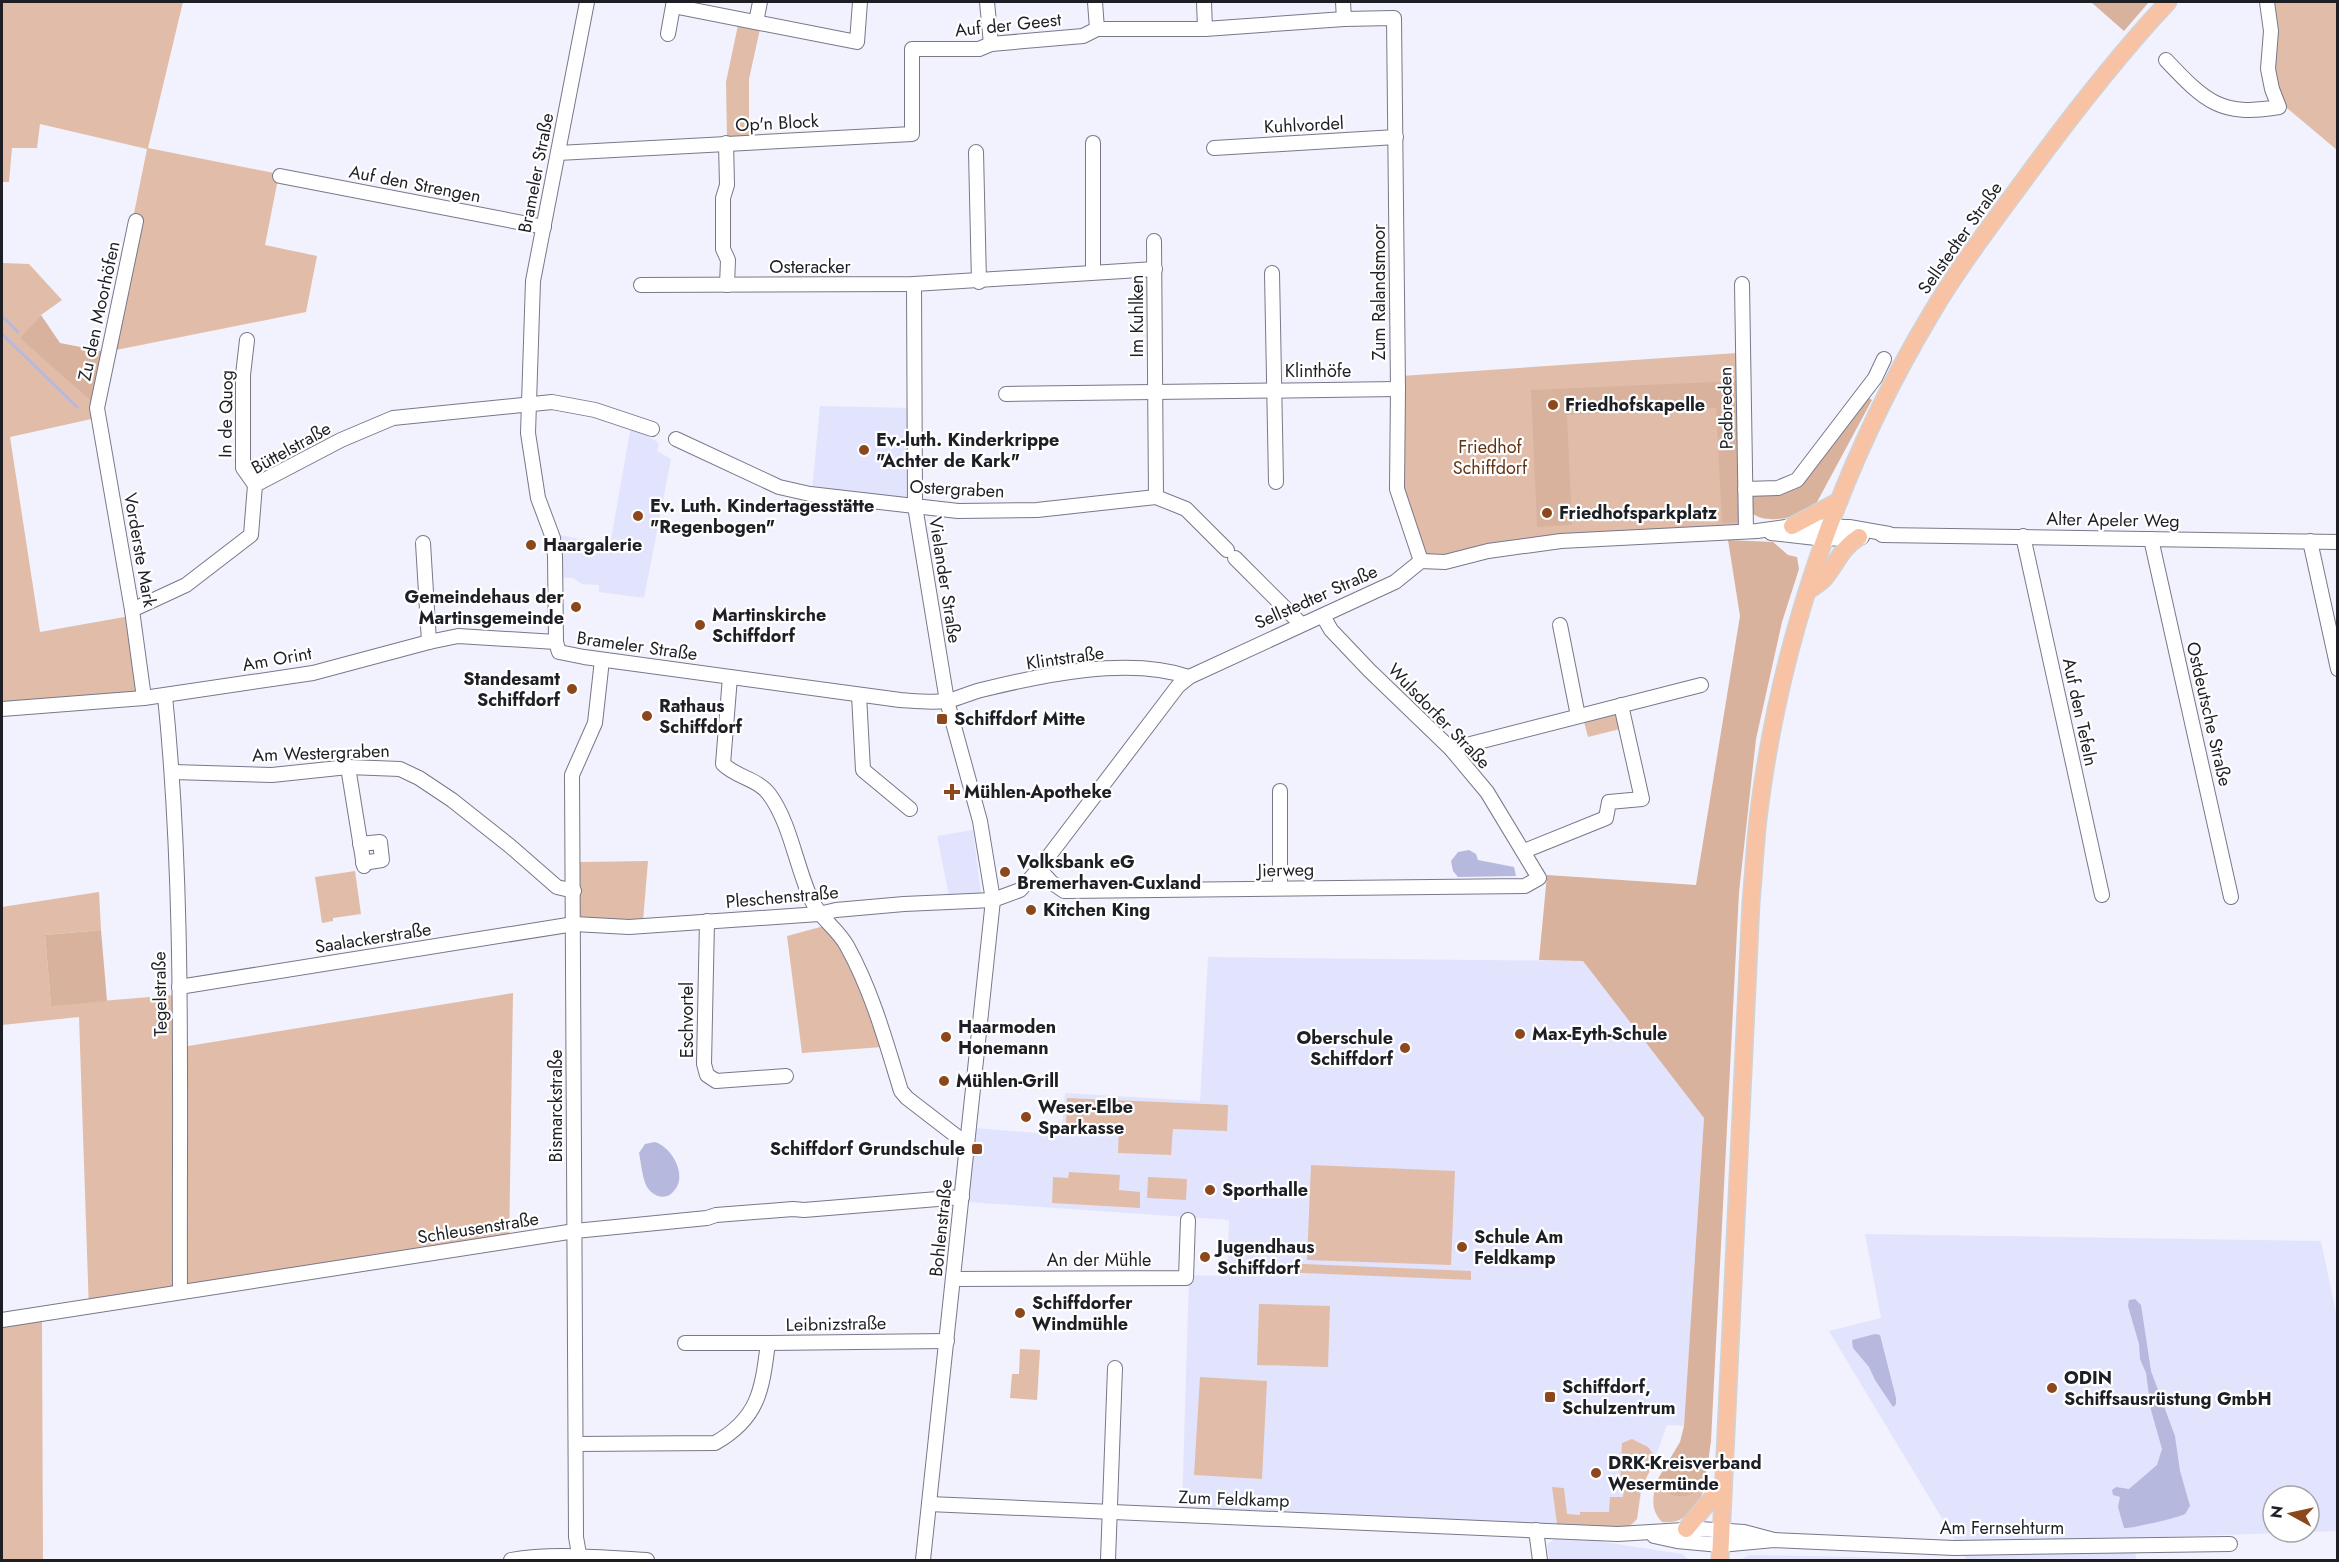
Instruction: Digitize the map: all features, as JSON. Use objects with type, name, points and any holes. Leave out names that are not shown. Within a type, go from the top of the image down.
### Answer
[{"type":"main road","name":"Sellstedter Straße","points":[[1721,1545],[1747,959],[1759,812],[1781,690],[1808,591],[1839,501],[1867,438],[1931,314],[1967,258],[2081,104],[2168,2]]},
{"type":"main road","points":[[1792,526],[1839,501]]},
{"type":"main road","points":[[1808,591],[1826,577],[1843,550],[1859,537]]},
{"type":"main road","points":[[1686,1529],[1723,1485]]},
{"type":"street","name":"Brameler Straße","points":[[587,2],[533,281],[528,404],[531,461],[538,498],[547,518],[554,547],[556,648],[563,654],[859,695],[900,700],[947,701]]},
{"type":"street","points":[[756,22],[760,2]]},
{"type":"street","points":[[668,34],[674,4],[857,42],[860,2]]},
{"type":"street","points":[[987,2],[991,44]]},
{"type":"street","points":[[1095,2],[1097,29]]},
{"type":"street","points":[[1204,2],[1205,29]]},
{"type":"street","points":[[1343,2],[1344,19]]},
{"type":"street","points":[[2166,60],[2202,95],[2230,110],[2254,112],[2279,107],[2268,69],[2271,31],[2267,2]]},
{"type":"street","name":"Auf der Geest","points":[[912,49],[979,49],[991,44],[1083,36],[1097,29],[1205,29],[1344,19],[1394,18]]},
{"type":"street","name":"Zum Ralandsmoor","points":[[1394,18],[1397,489],[1421,561]]},
{"type":"street","name":"Op'n Block","points":[[558,153],[912,134],[912,49]]},
{"type":"street","name":"Kuhlvordel","points":[[1214,148],[1396,137]]},
{"type":"street","points":[[726,143],[727,185],[723,198],[723,249],[728,260],[728,285]]},
{"type":"street","points":[[1092,143],[1093,272]]},
{"type":"street","points":[[976,152],[979,282]]},
{"type":"street","name":"Auf den Strengen","points":[[280,177],[544,227]]},
{"type":"street","name":"Zu den Moorhöfen","points":[[97,408],[136,221]]},
{"type":"street","name":"Im Kuhlken","points":[[1154,241],[1156,497]]},
{"type":"street","name":"Osteracker","points":[[641,285],[979,282],[1007,277],[1155,269]]},
{"type":"street","name":"Klinthöfe","points":[[1272,273],[1276,482]]},
{"type":"street","name":"Vielander Straße","points":[[914,284],[915,506],[947,701]]},
{"type":"street","name":"Padbreden","points":[[1742,284],[1745,489],[1752,531]]},
{"type":"street","name":"In de Quog","points":[[247,340],[243,375],[243,468],[255,485]]},
{"type":"street","points":[[1745,489],[1778,488],[1797,480],[1875,378],[1884,359]]},
{"type":"street","name":"Klinthöfe","points":[[1155,391],[1398,389]]},
{"type":"street","points":[[1006,394],[1155,391]]},
{"type":"street","points":[[528,404],[552,402],[595,410],[652,429]]},
{"type":"street","name":"Büttelstraße","points":[[132,610],[186,585],[251,535],[255,485],[341,440],[393,418],[528,404]]},
{"type":"street","name":"Vorderste Mark","points":[[97,408],[132,610],[144,698]]},
{"type":"street","name":"Ostergraben","points":[[676,439],[779,487],[810,494],[958,511],[1037,510],[1156,497],[1186,509],[1301,624]]},
{"type":"street","points":[[1421,561],[1445,561],[1488,551],[1561,541],[1752,531],[1792,526],[1828,532]]},
{"type":"street","points":[[1752,531],[1797,537],[1828,532]]},
{"type":"street","name":"Alter Apeler Weg","points":[[1828,532],[1859,537],[1889,534]]},
{"type":"street","name":"Alter Apeler Weg","points":[[1828,532],[2337,542]]},
{"type":"street","name":"Auf den Tefeln","points":[[2022,536],[2102,895]]},
{"type":"street","name":"Ostdeutsche Straße","points":[[2151,539],[2231,897]]},
{"type":"street","points":[[2310,541],[2337,669]]},
{"type":"street","points":[[423,543],[429,642]]},
{"type":"street","name":"Sellstedter Straße","points":[[993,900],[1020,890],[1039,869],[1178,686],[1189,677],[1395,582],[1421,561]]},
{"type":"street","name":"Wulsdorfer Straße","points":[[1323,616],[1331,630],[1362,662],[1451,748],[1487,792],[1539,878]]},
{"type":"street","points":[[1560,625],[1578,716]]},
{"type":"street","name":"Am Orint","points":[[2,710],[165,696],[313,673],[458,636],[556,642]]},
{"type":"street","name":"Bismarckstraße","points":[[580,1559],[576,1537],[573,775],[595,723],[602,660]]},
{"type":"street","name":"Klintstraße","points":[[947,701],[980,690],[1019,682],[1109,669],[1170,670],[1189,677]]},
{"type":"street","points":[[730,677],[723,764],[731,772],[767,791],[778,808],[805,884],[819,914],[846,944],[871,997],[901,1091],[968,1146]]},
{"type":"street","points":[[1451,748],[1701,685]]},
{"type":"street","points":[[859,695],[863,770],[910,809]]},
{"type":"street","name":"Tegelstraße","points":[[165,696],[173,772],[179,987],[180,1292]]},
{"type":"street","points":[[947,701],[980,821],[993,900]]},
{"type":"street","points":[[1524,851],[1606,818],[1609,802],[1642,799],[1621,705]]},
{"type":"street","points":[[348,767],[363,864],[382,860],[380,842],[360,844]]},
{"type":"street","name":"Am Westergraben","points":[[173,772],[272,775],[348,767],[400,769],[419,778],[452,800],[557,887],[574,891]]},
{"type":"street","points":[[1280,791],[1280,888]]},
{"type":"street","name":"Jierweg","points":[[1039,869],[1051,882],[1064,891],[1525,886],[1539,878]]},
{"type":"street","name":"Pleschenstraße","points":[[574,924],[629,927],[819,914],[892,905],[993,900]]},
{"type":"street","name":"Bohlenstraße","points":[[923,1560],[993,900]]},
{"type":"street","name":"Eschvortel","points":[[707,921],[704,1065],[707,1075],[716,1081],[786,1076]]},
{"type":"street","name":"Saalackerstraße","points":[[179,987],[574,924]]},
{"type":"street","name":"Schleusenstraße","points":[[2,1320],[575,1231],[707,1218],[716,1215],[962,1197]]},
{"type":"street","name":"An der Mühle","points":[[953,1279],[1186,1278],[1188,1220]]},
{"type":"street","name":"Leibnizstraße","points":[[576,1444],[715,1443],[734,1432],[751,1412],[764,1378],[768,1343],[947,1341]]},
{"type":"street","points":[[685,1343],[768,1343]]},
{"type":"street","points":[[1108,1560],[1115,1368]]},
{"type":"street","name":"Zum Feldkamp","points":[[930,1504],[1645,1534],[1686,1529],[1721,1545]]},
{"type":"street","points":[[1536,1530],[1540,1560]]},
{"type":"street","name":"Am Fernsehturm","points":[[1721,1545],[1744,1532],[1774,1540],[1954,1548],[1999,1554],[2230,1544]]},
{"type":"street","name":"Zum Feldkamp","points":[[1645,1534],[1677,1541],[1721,1545]]},
{"type":"street","points":[[511,1560],[524,1558],[647,1560]]},
{"type":"shaded area","points":[[2091,2],[2149,2],[2124,31]]},
{"type":"shaded area","points":[[41,315],[60,343],[106,352],[95,405],[20,338]]},
{"type":"shaded area","points":[[1736,381],[1743,522],[1722,523],[1716,408],[1567,415],[1572,525],[1537,527],[1531,390]]},
{"type":"shaded area","points":[[1867,397],[1872,400],[1817,502],[1803,513],[1782,519],[1762,518],[1752,513],[1751,499],[1755,495],[1778,495]]},
{"type":"shaded area","name":"Ev.-luth. Kinderkrippe \"Achter de Kark\"","points":[[820,406],[913,408],[912,501],[812,491]]},
{"type":"shaded area","name":"Ev. Luth. Kindertagesstätte \"Regenbogen\"","points":[[631,426],[659,443],[657,451],[671,459],[644,598],[599,592],[599,585],[582,584],[573,578],[562,578],[560,535],[610,545]]},
{"type":"shaded area","points":[[1728,540],[1773,542],[1788,555],[1797,557],[1799,569],[1782,622],[1756,739],[1739,892],[1711,1441],[1702,1483],[1691,1494],[1679,1496],[1667,1492],[1656,1482],[1680,1442],[1684,1426],[1704,1118],[1583,961],[1539,960],[1547,875],[1696,885],[1740,616]]},
{"type":"shaded area","points":[[973,830],[981,894],[949,896],[937,836]]},
{"type":"shaded area","points":[[1469,850],[1476,854],[1478,860],[1514,867],[1516,876],[1458,877],[1453,871],[1451,861],[1458,852]]},
{"type":"shaded area","points":[[101,930],[107,1001],[51,1006],[45,935]]},
{"type":"shaded area","name":"Schule Am Feldkamp","points":[[1208,957],[1583,961],[1704,1118],[1684,1426],[1667,1425],[1653,1464],[1643,1483],[1637,1519],[1634,1524],[1627,1528],[1182,1509],[1189,1275],[1227,1276],[1229,1220],[968,1202],[975,1128],[1061,1135],[1065,1093],[1200,1101]]},
{"type":"shaded area","points":[[655,1142],[672,1156],[679,1171],[678,1186],[666,1197],[651,1192],[646,1185],[639,1153],[645,1144]]},
{"type":"shaded area","points":[[1865,1234],[2321,1241],[2337,1317],[2337,1531],[2321,1532],[2321,1484],[2261,1484],[2261,1534],[2135,1538],[2136,1560],[1967,1560],[1829,1331],[1881,1318]]},
{"type":"shaded area","points":[[2135,1299],[2141,1305],[2151,1371],[2175,1436],[2180,1471],[2190,1506],[2181,1516],[2124,1528],[2118,1507],[2120,1497],[2113,1495],[2112,1490],[2116,1487],[2129,1489],[2157,1465],[2162,1449],[2151,1410],[2146,1373],[2140,1359],[2139,1344],[2128,1306],[2129,1300]]},
{"type":"shaded area","points":[[1875,1334],[1880,1335],[1896,1398],[1896,1404],[1893,1407],[1869,1367],[1853,1348],[1852,1340]]},
{"type":"shaded area","points":[[1559,1535],[1682,1554],[1689,1560],[1549,1560],[1547,1545]]},
{"type":"shaded area","points":[[1749,1555],[1855,1557],[1931,1560],[1740,1560]]},
{"type":"green space","points":[[2,2],[183,2],[148,148],[279,174],[265,245],[317,256],[306,312],[106,352],[147,149],[40,124],[37,148],[12,148],[9,182],[2,182]]},
{"type":"green space","points":[[2270,2],[2337,2],[2337,150],[2282,104],[2273,66]]},
{"type":"green space","points":[[738,25],[760,29],[749,79],[749,138],[727,140],[726,82]]},
{"type":"green space","points":[[2,263],[29,264],[62,300],[41,315],[21,338],[95,405],[96,418],[10,437],[40,632],[130,616],[143,700],[2,712]]},
{"type":"green space","name":"Friedhof Schiffdorf","points":[[1737,353],[1744,525],[1441,556],[1426,554],[1404,500],[1401,376]]},
{"type":"green space","points":[[1616,711],[1620,729],[1588,737],[1583,718]]},
{"type":"green space","points":[[648,861],[643,921],[580,921],[579,862]]},
{"type":"green space","points":[[355,871],[361,914],[333,918],[333,921],[322,923],[315,877]]},
{"type":"green space","points":[[99,892],[101,930],[45,935],[51,1005],[175,995],[176,1048],[513,993],[509,1248],[89,1311],[79,1017],[2,1025],[2,907]]},
{"type":"green space","points":[[824,926],[852,968],[866,998],[882,1047],[802,1053],[787,936]]},
{"type":"green space","points":[[1067,1098],[1228,1105],[1227,1131],[1173,1129],[1171,1155],[1118,1153],[1119,1127],[1066,1125]]},
{"type":"green space","points":[[1311,1165],[1455,1171],[1451,1265],[1307,1260]]},
{"type":"green space","points":[[1069,1172],[1120,1175],[1119,1190],[1140,1192],[1140,1208],[1052,1203],[1053,1177],[1068,1178]]},
{"type":"green space","points":[[1148,1177],[1187,1179],[1186,1200],[1147,1198]]},
{"type":"green space","points":[[1280,1263],[1471,1271],[1471,1280],[1279,1272]]},
{"type":"green space","points":[[1259,1304],[1330,1306],[1328,1367],[1257,1365]]},
{"type":"green space","points":[[42,1319],[43,1560],[2,1560],[2,1325]]},
{"type":"green space","points":[[1020,1349],[1040,1350],[1037,1400],[1010,1398],[1012,1374],[1019,1374]]},
{"type":"green space","points":[[1200,1377],[1267,1381],[1262,1479],[1194,1475]]},
{"type":"green space","points":[[1632,1439],[1648,1447],[1656,1458],[1641,1489],[1637,1519],[1627,1528],[1557,1524],[1552,1487],[1564,1488],[1567,1514],[1609,1512],[1610,1497],[1623,1497],[1624,1486],[1620,1486],[1622,1443]]},
{"type":"green space","points":[[1656,1482],[1663,1492],[1692,1493],[1703,1482],[1706,1483],[1700,1499],[1691,1512],[1679,1520],[1662,1522],[1654,1508]]},
{"type":"waterway","points":[[2,316],[18,332]]},
{"type":"waterway","points":[[2,334],[77,407]]},
{"type":"place","name":"Friedhofskapelle","points":[[1553,405]]},
{"type":"place","name":"Ev.-luth. Kinderkrippe \"Achter de Kark\"","points":[[864,450]]},
{"type":"place","name":"Friedhofsparkplatz","points":[[1547,513]]},
{"type":"place","name":"Ev. Luth. Kindertagesstätte \"Regenbogen\"","points":[[638,516]]},
{"type":"place","name":"Haargalerie","points":[[531,545]]},
{"type":"place","name":"Gemeindehaus der Martinsgemeinde","points":[[576,607]]},
{"type":"place","name":"Martinskirche Schiffdorf","points":[[700,625]]},
{"type":"place","name":"Standesamt Schiffdorf","points":[[572,689]]},
{"type":"place","name":"Rathaus Schiffdorf","points":[[647,716]]},
{"type":"place","name":"Schiffdorf Mitte","points":[[942,719]]},
{"type":"place","name":"Mühlen-Apotheke","points":[[952,792]]},
{"type":"place","name":"Volksbank eG Bremerhaven-Cuxland","points":[[1005,872]]},
{"type":"place","name":"Kitchen King","points":[[1031,910]]},
{"type":"place","name":"Max-Eyth-Schule","points":[[1520,1034]]},
{"type":"place","name":"Haarmoden Honemann","points":[[946,1037]]},
{"type":"place","name":"Oberschule Schiffdorf","points":[[1405,1048]]},
{"type":"place","name":"Mühlen-Grill","points":[[944,1081]]},
{"type":"place","name":"Weser-Elbe Sparkasse","points":[[1026,1117]]},
{"type":"place","name":"Schiffdorf Grundschule","points":[[977,1149]]},
{"type":"place","name":"Sporthalle","points":[[1210,1190]]},
{"type":"place","name":"Schule Am Feldkamp","points":[[1462,1247]]},
{"type":"place","name":"Jugendhaus Schiffdorf","points":[[1205,1257]]},
{"type":"place","name":"Schiffdorfer Windmühle","points":[[1020,1313]]},
{"type":"place","name":"ODIN Schiffsausrüstung GmbH","points":[[2052,1388]]},
{"type":"place","name":"Schiffdorf, Schulzentrum","points":[[1550,1397]]},
{"type":"place","name":"DRK-Kreisverband Wesermünde","points":[[1596,1473]]}]
